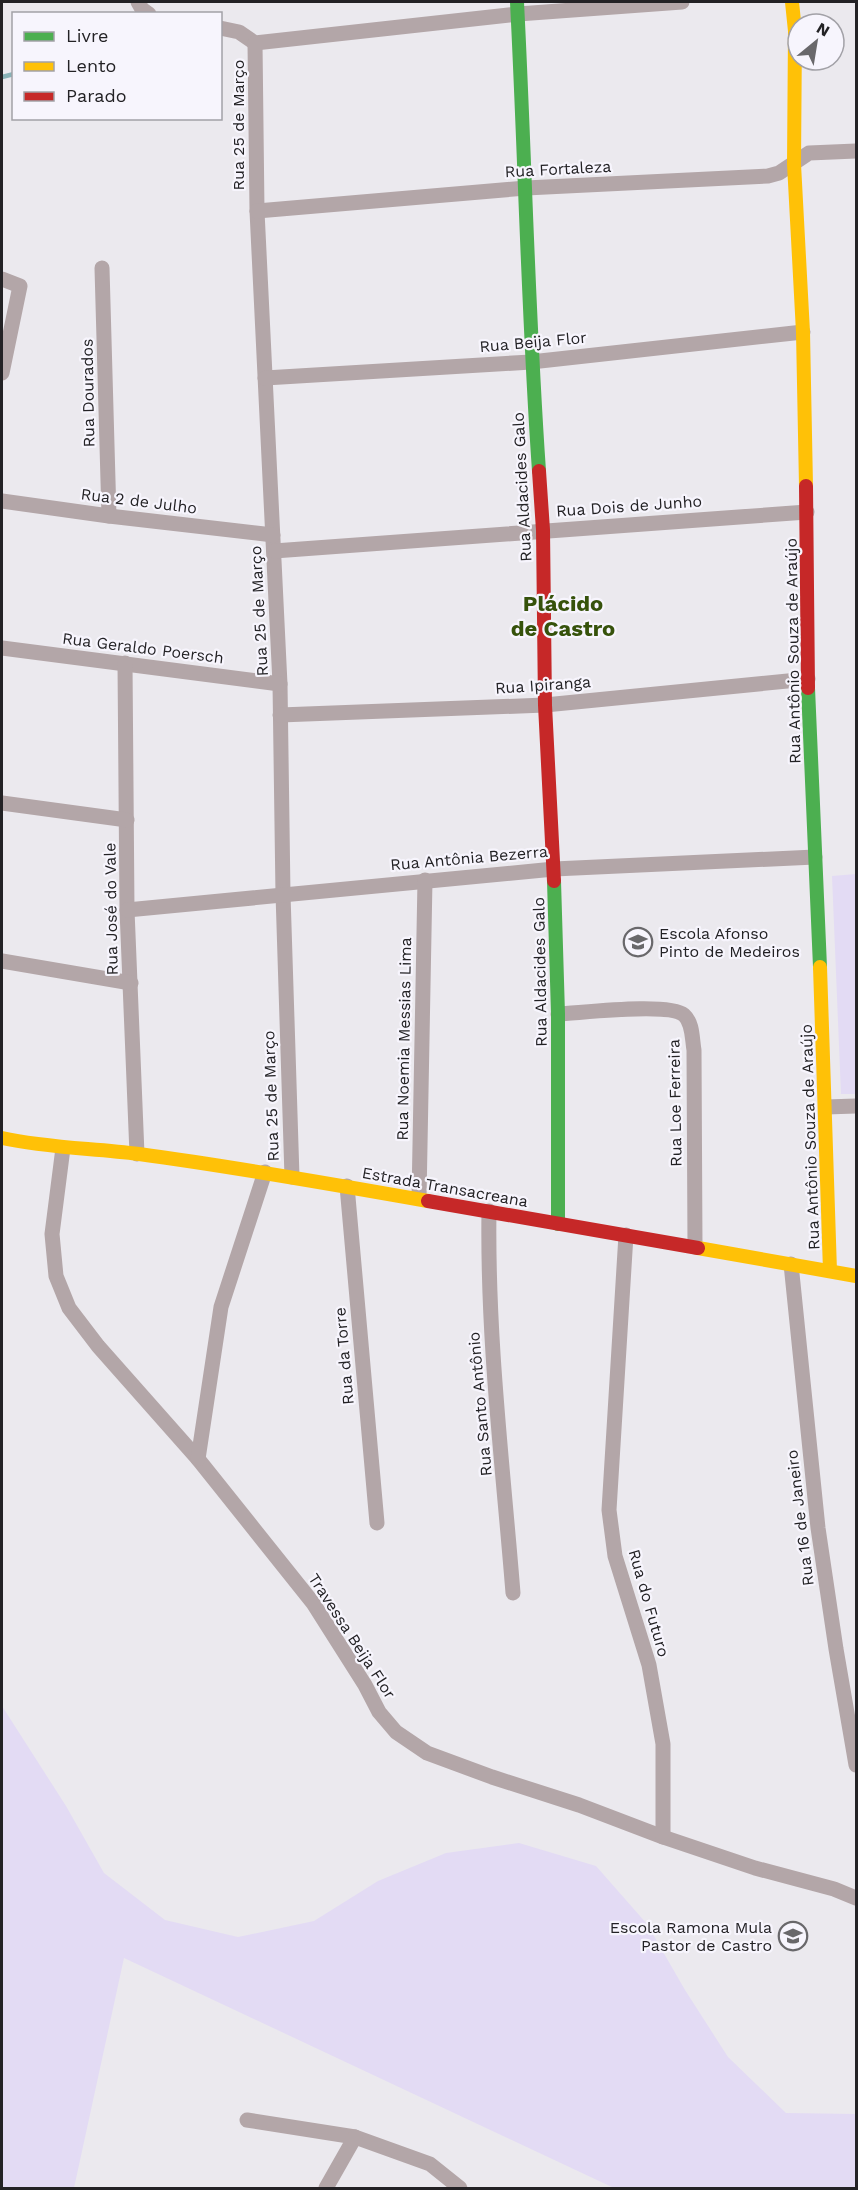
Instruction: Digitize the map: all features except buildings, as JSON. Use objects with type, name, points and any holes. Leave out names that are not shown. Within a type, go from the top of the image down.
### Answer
[{"type":"street","points":[[222,28],[238,32],[255,43],[517,8],[682,2]]},
{"type":"street","name":"Rua Antônio Souza de Araújo","points":[[794,4],[794,164],[803,332],[808,679],[826,1107],[830,1271]]},
{"type":"street","name":"Rua Aldacides Galo","points":[[517,8],[526,188],[531,362],[543,530],[545,705],[554,869],[558,1014],[558,1224]]},
{"type":"street","name":"Rua 25 de Março","points":[[255,43],[256,211],[280,684],[291,1177]]},
{"type":"street","name":"Rua Fortaleza","points":[[256,211],[526,188],[768,176],[778,173],[809,153],[856,151]]},
{"type":"street","name":"Rua Dourados","points":[[102,268],[109,516]]},
{"type":"street","points":[[2,279],[20,286],[2,373]]},
{"type":"street","name":"Rua Beija Flor","points":[[265,378],[531,362],[803,332]]},
{"type":"street","name":"Rua 2 de Julho","points":[[2,501],[273,535]]},
{"type":"street","name":"Rua Dois de Junho","points":[[274,551],[807,512]]},
{"type":"street","name":"Rua Geraldo Poersch","points":[[2,648],[280,684]]},
{"type":"street","name":"Rua José do Vale","points":[[125,663],[127,910],[137,1154]]},
{"type":"street","name":"Rua Ipiranga","points":[[280,715],[545,705],[808,679]]},
{"type":"street","points":[[2,803],[127,820]]},
{"type":"street","name":"Rua Antônia Bezerra","points":[[127,910],[554,869],[815,856]]},
{"type":"street","name":"Rua Noemia Messias Lima","points":[[419,1198],[425,880]]},
{"type":"street","points":[[2,961],[131,983]]},
{"type":"street","name":"Rua Loe Ferreira","points":[[558,1014],[655,1008],[677,1011],[685,1016],[690,1025],[694,1050],[695,1247]]},
{"type":"street","points":[[826,1107],[856,1106]]},
{"type":"street","name":"Estrada Transacreana","points":[[2,1137],[25,1143],[137,1154],[265,1172],[856,1276]]},
{"type":"street","name":"Estrada Transacreana","points":[[2,1143],[25,1143]]},
{"type":"street","name":"Travessa Beija Flor","points":[[63,1148],[52,1234],[56,1276],[69,1308],[98,1346],[198,1459],[313,1603],[365,1685],[379,1712],[396,1732],[427,1753],[492,1778],[579,1805],[755,1869],[834,1889],[856,1898]]},
{"type":"street","points":[[198,1459],[221,1307],[265,1172]]},
{"type":"street","name":"Rua da Torre","points":[[347,1186],[377,1523]]},
{"type":"street","name":"Rua Santo Antônio","points":[[489,1211],[490,1314],[513,1593]]},
{"type":"street","name":"Rua do Futuro","points":[[626,1235],[609,1510],[615,1556],[649,1665],[663,1744],[663,1837]]},
{"type":"street","name":"Rua 16 de Janeiro","points":[[791,1264],[818,1528],[856,1765]]},
{"type":"street","points":[[248,2120],[355,2137],[430,2164],[460,2188]]},
{"type":"street","points":[[326,2188],[355,2137]]},
{"type":"shaded area","points":[[856,874],[856,1094],[841,1094],[832,876]]},
{"type":"shaded area","points":[[2,1706],[66,1806],[104,1873],[165,1920],[238,1937],[314,1921],[378,1881],[446,1853],[519,1843],[596,1866],[647,1924],[685,1990],[728,2057],[786,2113],[856,2114],[856,2188],[614,2188],[124,1958],[74,2188],[2,2188]]},
{"type":"waterway","points":[[2,77],[12,74]]},
{"type":"traffic: fast","points":[[517,2],[539,471]]},
{"type":"traffic: fast","points":[[808,688],[820,967]]},
{"type":"traffic: fast","points":[[554,881],[558,1014],[558,1224]]},
{"type":"traffic: slow","points":[[792,2],[795,31],[794,164],[803,332],[806,486]]},
{"type":"traffic: slow","points":[[820,967],[830,1271]]},
{"type":"traffic: slow","points":[[2,1138],[36,1144],[175,1159],[428,1201]]},
{"type":"traffic: slow","points":[[698,1248],[856,1276]]},
{"type":"traffic: jam","points":[[539,471],[543,530],[545,705],[554,881]]},
{"type":"traffic: jam","points":[[806,486],[808,688]]},
{"type":"traffic: jam","points":[[428,1201],[698,1248]]},
{"type":"place","name":"Escola Afonso Pinto de Medeiros","points":[[638,942]]},
{"type":"place","name":"Escola Ramona Mula Pastor de Castro","points":[[793,1936]]},
{"type":"district","name":"Plácido de Castro","points":[[563,616]]}]
